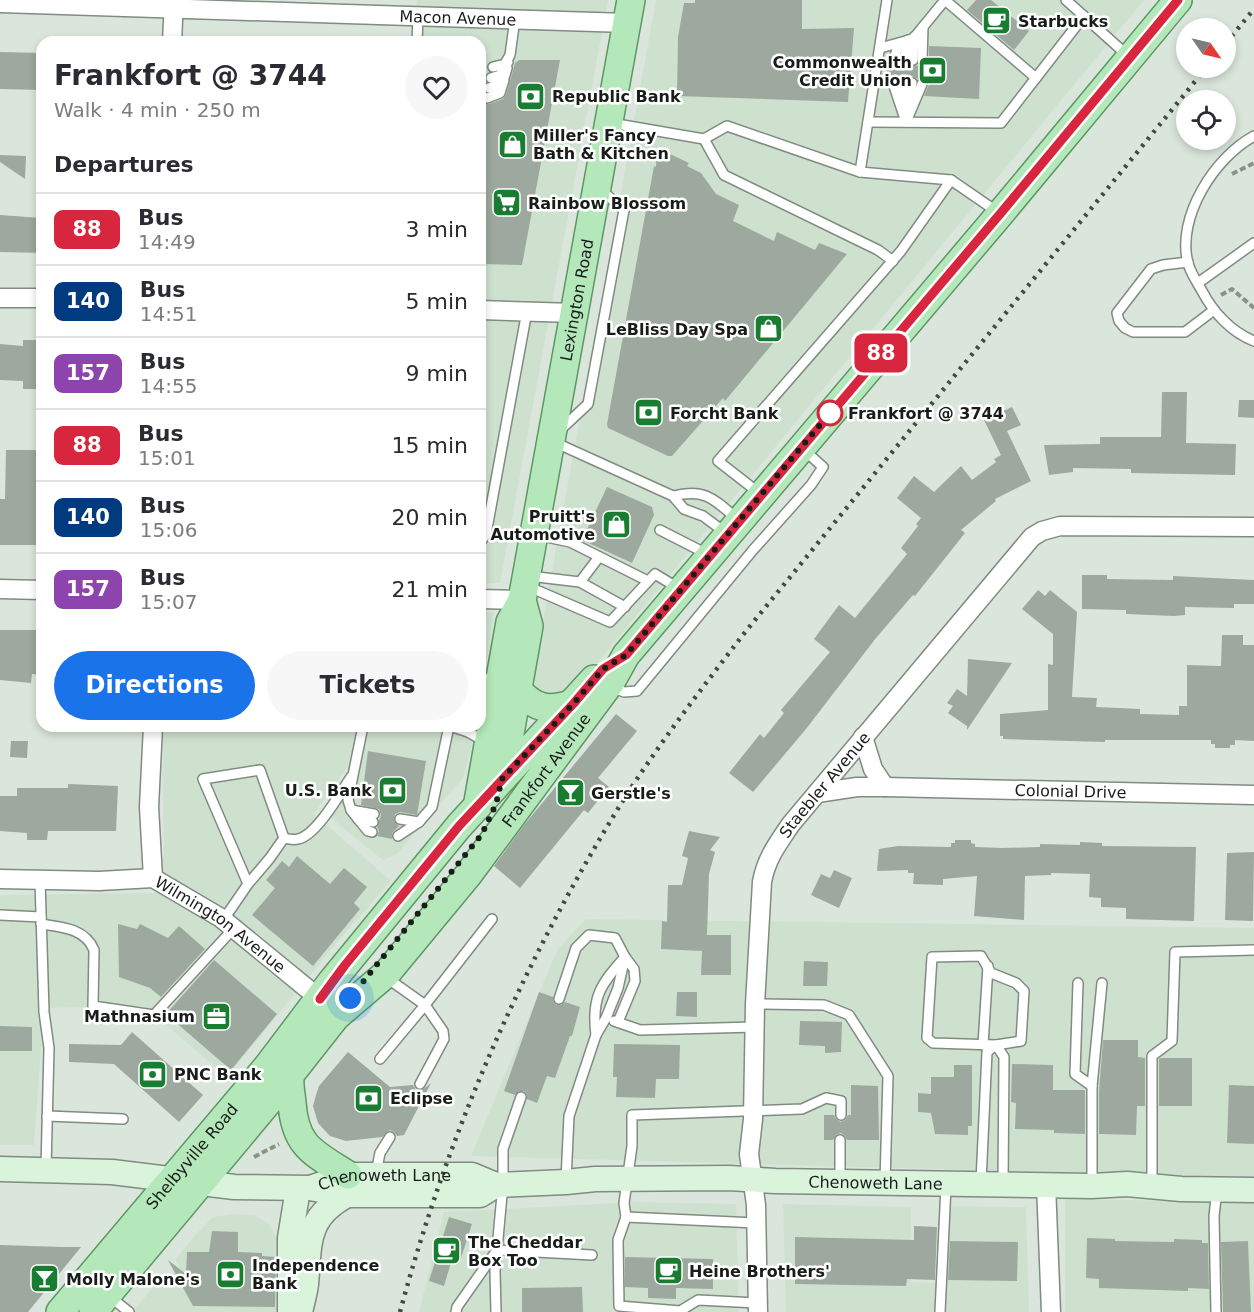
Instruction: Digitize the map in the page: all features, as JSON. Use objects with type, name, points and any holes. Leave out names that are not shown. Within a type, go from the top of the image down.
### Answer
[{"type":"main road","name":"Frankfort Avenue","points":[[329,1006],[378,971],[468,875],[608,686],[626,655],[1178,0]]},
{"type":"main road","name":"Lexington Road","points":[[477,807],[495,694],[529,626],[525,587],[629,12]]},
{"type":"main road","name":"Frankfort Avenue","points":[[329,1006],[382,920],[477,807],[603,669],[626,655]]},
{"type":"main road","name":"Lexington Road","points":[[378,971],[482,834],[496,804],[502,779],[495,694]]},
{"type":"main road","points":[[495,694],[527,700],[545,708],[556,708],[574,703]]},
{"type":"main road","name":"Shelbyville Road","points":[[100,1304],[290,1075],[329,1006]]},
{"type":"main road","name":"Shelbyville Road","points":[[60,1312],[267,1067],[329,1006]]},
{"type":"main road","points":[[290,1075],[293,1116],[298,1134],[306,1146],[348,1185],[312,1230],[306,1287],[300,1312]]},
{"type":"main road","name":"Chenoweth Lane","points":[[0,1169],[112,1172],[234,1187],[304,1188],[348,1185],[480,1195],[500,1185]]},
{"type":"main road","name":"Chenoweth Lane","points":[[348,1185],[375,1176],[472,1175],[500,1185],[595,1179],[752,1180],[1092,1186],[1127,1184],[1152,1187],[1254,1190]]},
{"type":"main road","points":[[290,1312],[290,1238],[304,1188]]},
{"type":"street","name":"Macon Avenue","points":[[0,3],[174,3],[515,19],[629,12]]},
{"type":"street","points":[[172,36],[174,3]]},
{"type":"street","points":[[0,298],[36,298]]},
{"type":"street","points":[[486,310],[574,313]]},
{"type":"street","name":"Staebler Avenue","points":[[758,1308],[756,1222],[749,1154],[753,1109],[755,1004],[765,864],[791,825],[817,793],[1032,537],[1042,531],[1060,526],[1254,527]]},
{"type":"street","points":[[486,598],[525,587]]},
{"type":"street","points":[[0,589],[36,590]]},
{"type":"street","name":"Wilmington Avenue","points":[[153,732],[149,807],[153,878],[229,924],[329,1006]]},
{"type":"street","points":[[864,737],[873,770],[885,787]]},
{"type":"street","name":"Colonial Drive","points":[[817,793],[857,787],[885,787],[1254,795]]},
{"type":"street","points":[[0,879],[99,881],[153,878]]},
{"type":"street","points":[[1046,1184],[1051,1312]]},
{"type":"lane","points":[[860,172],[887,0]]},
{"type":"lane","points":[[879,48],[907,40],[922,27],[945,0],[1036,78]]},
{"type":"lane","points":[[1066,0],[1130,58]]},
{"type":"lane","points":[[417,36],[418,16]]},
{"type":"lane","points":[[868,122],[1000,123],[1084,16]]},
{"type":"lane","points":[[488,93],[500,93],[510,55],[515,19]]},
{"type":"lane","points":[[908,60],[922,27]]},
{"type":"lane","points":[[907,40],[908,60]]},
{"type":"lane","points":[[907,40],[908,60]]},
{"type":"lane","points":[[493,67],[505,64],[510,55]]},
{"type":"lane","points":[[491,78],[500,75],[507,67]]},
{"type":"lane","points":[[906,122],[907,83],[906,122]]},
{"type":"lane","points":[[609,123],[704,139],[727,126],[860,172],[951,180],[1000,214]]},
{"type":"lane","points":[[1254,136],[1241,143],[1208,180],[1193,206],[1185,246],[1188,262],[1214,310],[1232,328],[1254,341]]},
{"type":"lane","points":[[704,139],[724,174],[878,250],[893,261]]},
{"type":"lane","points":[[761,494],[718,461],[893,261],[951,180]]},
{"type":"lane","points":[[597,186],[624,210],[588,404],[553,439],[673,496],[684,509],[733,527]]},
{"type":"lane","points":[[1198,283],[1254,243]]},
{"type":"lane","points":[[1188,262],[1163,264],[1151,270],[1117,313],[1119,321],[1133,332],[1185,333],[1214,310]]},
{"type":"lane","points":[[486,518],[527,311]]},
{"type":"lane","points":[[608,686],[624,692],[637,691],[738,568],[811,485],[823,467],[801,447]]},
{"type":"lane","points":[[673,496],[689,492],[708,495],[733,527]]},
{"type":"lane","points":[[660,530],[709,555]]},
{"type":"lane","points":[[535,534],[570,543],[648,581]]},
{"type":"lane","points":[[580,582],[599,557]]},
{"type":"lane","points":[[525,587],[610,622],[655,574],[681,589]]},
{"type":"lane","points":[[525,587],[580,582],[625,607]]},
{"type":"lane","points":[[351,810],[373,822],[368,831],[351,810],[348,800],[362,732]]},
{"type":"lane","points":[[419,822],[399,827],[419,822],[432,807],[449,732]]},
{"type":"lane","points":[[468,732],[488,744]]},
{"type":"lane","points":[[248,884],[203,779],[260,770],[284,838]]},
{"type":"lane","points":[[284,838],[299,839],[308,834],[325,815],[354,773]]},
{"type":"lane","points":[[0,915],[41,921],[74,930],[85,936],[94,950],[93,1006],[154,1015],[229,924],[248,884],[284,838]]},
{"type":"lane","points":[[40,880],[44,1012],[49,1048],[46,1170]]},
{"type":"lane","points":[[380,1059],[492,919]]},
{"type":"lane","points":[[559,999],[576,948],[588,935],[615,938],[634,969],[635,981],[618,1022]]},
{"type":"lane","points":[[1152,1187],[1152,1056],[1172,1041],[1175,952],[1254,950]]},
{"type":"lane","points":[[981,956],[988,966],[991,973],[1016,984],[1024,991],[1021,1041],[996,1045],[933,1043],[927,1038],[932,957],[981,956]]},
{"type":"lane","points":[[566,1182],[569,1116],[596,1035],[606,1018],[618,988],[625,957]]},
{"type":"lane","points":[[596,1035],[593,1012],[603,981],[625,957]]},
{"type":"lane","points":[[983,1045],[988,966]]},
{"type":"lane","points":[[378,971],[425,1005],[443,1030],[444,1039],[420,1084]]},
{"type":"lane","points":[[1078,983],[1075,1074],[1092,1086]]},
{"type":"lane","points":[[1092,1186],[1092,1086],[1102,983]]},
{"type":"lane","points":[[755,1004],[824,1005],[849,1015],[888,1076],[885,1182]]},
{"type":"lane","points":[[606,1018],[640,1030],[755,1027]]},
{"type":"lane","points":[[992,1184],[987,1052],[996,1045]]},
{"type":"lane","points":[[992,1184],[1004,1057],[996,1045]]},
{"type":"lane","points":[[496,1312],[503,1149],[521,1097]]},
{"type":"lane","points":[[758,1308],[698,1300],[680,1311],[619,1306],[618,1240],[626,1217],[624,1203],[632,1146],[632,1115],[802,1109],[826,1098],[841,1101],[841,1114]]},
{"type":"lane","points":[[47,1116],[123,1119]]},
{"type":"lane","points":[[375,1176],[380,1153],[390,1137]]},
{"type":"lane","points":[[840,1140],[840,1182]]},
{"type":"lane","points":[[940,1312],[946,1183]]},
{"type":"lane","points":[[1216,1312],[1217,1190]]},
{"type":"lane","points":[[626,1217],[756,1222]]},
{"type":"lane","points":[[497,1250],[592,1255]]},
{"type":"lane","points":[[456,1312],[497,1250]]},
{"type":"lane","points":[[100,1304],[129,1312]]},
{"type":"path","points":[[1225,181],[1236,172],[1254,163]]},
{"type":"path","points":[[1210,274],[1212,292],[1219,296],[1232,289],[1254,308]]},
{"type":"path","points":[[247,1161],[288,1139]]},
{"type":"shaded area","points":[[417,0],[608,0],[500,583],[486,583],[486,36],[412,36]]},
{"type":"shaded area","points":[[656,0],[1144,0],[590,672],[558,701],[531,687]]},
{"type":"shaded area","points":[[486,612],[494,612],[486,664]]},
{"type":"shaded area","points":[[162,732],[355,732],[350,763],[314,814],[391,881],[340,939],[227,1077],[144,1006],[44,1008],[34,1145],[0,1145],[0,895],[156,893],[164,853]]},
{"type":"shaded area","points":[[359,732],[475,732],[463,778],[397,854],[383,860],[322,811],[353,766]]},
{"type":"shaded area","points":[[586,919],[1254,928],[1254,1178],[471,1156],[557,950]]},
{"type":"shaded area","points":[[1065,1199],[1254,1202],[1254,1312],[1065,1312]]},
{"type":"shaded area","points":[[636,1202],[736,1204],[739,1312],[419,1312],[444,1212]]},
{"type":"shaded area","points":[[783,1204],[911,1207],[910,1282],[946,1283],[949,1206],[1026,1207],[1029,1312],[786,1312]]},
{"type":"shaded area","points":[[233,1214],[255,1215],[268,1223],[276,1236],[277,1312],[132,1312],[160,1279],[166,1283],[180,1266],[175,1260],[213,1217]]},
{"type":"building","points":[[695,0],[802,0],[802,29],[854,28],[848,102],[677,96],[678,37],[684,3],[695,3]]},
{"type":"building","name":"Starbucks","points":[[976,0],[991,0],[1029,31],[1014,50],[967,10]]},
{"type":"building","name":"Commonwealth Credit Union","points":[[929,46],[981,48],[979,99],[924,96],[929,84],[924,78],[917,79],[912,76],[907,79],[891,76],[886,82],[887,59],[893,66],[899,64],[903,67],[925,66],[929,61]]},
{"type":"building","points":[[0,52],[36,53],[36,90],[0,89]]},
{"type":"building","points":[[519,60],[560,60],[522,265],[486,264],[486,104],[503,99],[506,95],[515,63]]},
{"type":"building","points":[[657,148],[689,163],[687,166],[701,173],[716,194],[739,205],[733,221],[774,241],[777,232],[815,250],[819,243],[847,254],[725,401],[723,398],[672,456],[608,428],[607,424],[654,166],[656,167]]},
{"type":"building","points":[[0,155],[26,156],[25,179],[0,162]]},
{"type":"building","points":[[0,215],[36,218],[36,253],[0,252]]},
{"type":"building","points":[[23,340],[36,340],[36,389],[23,389],[23,381],[0,380],[0,344],[23,346]]},
{"type":"building","points":[[1162,392],[1187,392],[1186,443],[1236,444],[1235,475],[1131,473],[1131,469],[1073,468],[1073,472],[1049,475],[1044,445],[1100,444],[1100,437],[1161,437]]},
{"type":"building","points":[[1239,400],[1254,400],[1254,418],[1238,417]]},
{"type":"building","points":[[1012,407],[1021,425],[1007,431],[1031,481],[995,499],[996,501],[961,530],[965,533],[915,596],[913,595],[876,638],[806,729],[753,792],[729,773],[760,734],[764,738],[784,713],[781,710],[830,652],[814,639],[839,605],[855,618],[907,554],[901,548],[918,526],[916,524],[921,518],[897,498],[914,476],[934,492],[961,466],[972,480],[996,462],[994,459],[1001,455],[984,420]]},
{"type":"building","points":[[6,450],[36,450],[36,545],[0,545],[0,499],[5,499]]},
{"type":"building","name":"Pruitt's Automotive","points":[[607,487],[652,507],[654,515],[632,563],[582,540]]},
{"type":"building","points":[[1082,575],[1107,575],[1107,579],[1173,580],[1173,576],[1254,580],[1254,604],[1234,604],[1234,608],[1185,607],[1185,615],[1174,616],[1126,614],[1126,610],[1082,609]]},
{"type":"building","points":[[1038,590],[1045,596],[1050,590],[1077,612],[1072,697],[1097,698],[1096,707],[1140,709],[1140,714],[1179,715],[1179,706],[1187,706],[1187,665],[1221,666],[1222,635],[1243,635],[1243,645],[1254,645],[1254,741],[1235,740],[1235,745],[1230,745],[1230,748],[1215,748],[1211,740],[1105,740],[1105,742],[1003,739],[1003,736],[1000,736],[1000,714],[1048,710],[1048,664],[1053,665],[1053,634],[1022,609]]},
{"type":"building","points":[[0,630],[36,630],[36,674],[32,674],[31,683],[0,680]]},
{"type":"building","points":[[968,659],[1012,663],[967,730],[967,726],[948,713],[953,706],[947,703],[957,689],[967,696]]},
{"type":"building","points":[[616,714],[637,731],[598,778],[609,787],[588,813],[584,810],[520,888],[494,866],[524,825]]},
{"type":"building","points":[[11,741],[28,741],[27,758],[10,757]]},
{"type":"building","name":"U.S. Bank","points":[[368,751],[426,761],[417,815],[400,812],[395,814],[394,821],[399,826],[392,833],[392,839],[377,836],[381,815],[379,809],[361,805]]},
{"type":"building","points":[[68,784],[118,786],[116,831],[48,831],[47,840],[27,840],[27,833],[0,831],[0,796],[17,796],[17,788],[68,788]]},
{"type":"building","points":[[689,831],[720,837],[710,850],[715,852],[709,874],[707,935],[731,935],[731,975],[701,975],[702,951],[661,949],[662,921],[667,922],[668,885],[682,885],[688,858],[682,856]]},
{"type":"building","points":[[955,840],[971,840],[975,847],[1002,848],[1040,847],[1040,844],[1080,845],[1080,842],[1102,843],[1102,846],[1196,847],[1194,921],[1126,919],[1126,908],[1101,907],[1101,898],[1089,897],[1090,874],[1051,873],[1051,875],[1025,876],[1024,920],[974,916],[977,876],[943,879],[943,885],[913,884],[914,873],[908,873],[908,870],[877,871],[879,849],[898,846],[951,847],[951,843],[955,843]]},
{"type":"building","points":[[1254,852],[1253,921],[1225,920],[1227,853]]},
{"type":"building","points":[[297,856],[330,884],[344,868],[367,887],[354,903],[360,909],[313,966],[252,915],[275,888],[266,880],[282,861],[289,867]]},
{"type":"building","points":[[834,870],[852,878],[839,908],[811,895],[821,874],[830,878]]},
{"type":"building","points":[[118,924],[137,929],[140,924],[168,938],[179,926],[205,949],[161,997],[150,988],[119,977]]},
{"type":"building","points":[[214,960],[277,1014],[231,1070],[166,1014]]},
{"type":"building","points":[[804,961],[828,962],[827,986],[803,986]]},
{"type":"building","points":[[539,992],[553,997],[556,1005],[565,1002],[580,1007],[572,1036],[570,1036],[555,1078],[547,1076],[537,1103],[527,1099],[524,1091],[519,1091],[515,1095],[504,1091]]},
{"type":"building","points":[[677,992],[697,992],[697,1017],[676,1016]]},
{"type":"building","points":[[800,1021],[842,1022],[841,1052],[825,1053],[825,1046],[799,1045]]},
{"type":"building","points":[[0,1026],[32,1027],[32,1051],[0,1051]]},
{"type":"building","points":[[132,1032],[203,1095],[179,1122],[114,1064],[69,1062],[69,1044],[121,1045]]},
{"type":"building","points":[[1103,1040],[1138,1040],[1138,1057],[1145,1058],[1145,1106],[1137,1106],[1136,1135],[1099,1134],[1099,1091]]},
{"type":"building","points":[[614,1044],[680,1045],[679,1079],[656,1079],[655,1098],[616,1097],[617,1077],[613,1077]]},
{"type":"building","name":"Eclipse","points":[[348,1052],[390,1087],[413,1085],[416,1090],[421,1091],[431,1083],[404,1135],[397,1136],[390,1130],[382,1137],[346,1141],[330,1136],[318,1123],[313,1106],[319,1086]]},
{"type":"building","points":[[1192,1058],[1192,1106],[1159,1106],[1159,1059]]},
{"type":"building","points":[[1012,1064],[1053,1065],[1053,1090],[1085,1090],[1085,1134],[1015,1129],[1016,1103],[1011,1102]]},
{"type":"building","points":[[954,1065],[972,1065],[972,1126],[968,1126],[968,1135],[935,1134],[931,1113],[918,1112],[918,1093],[931,1094],[931,1077],[954,1077]]},
{"type":"building","points":[[851,1085],[878,1086],[879,1140],[847,1140],[841,1133],[833,1140],[824,1140],[824,1115],[834,1115],[840,1122],[851,1115]]},
{"type":"building","points":[[1229,1085],[1254,1086],[1254,1144],[1227,1143]]},
{"type":"building","points":[[449,1217],[472,1224],[460,1261],[452,1259],[444,1286],[429,1281]]},
{"type":"building","points":[[914,1226],[937,1227],[935,1280],[907,1279],[906,1286],[795,1284],[795,1237],[914,1240]]},
{"type":"building","name":"Independence Bank","points":[[212,1231],[238,1232],[238,1252],[262,1253],[262,1256],[276,1257],[275,1307],[193,1306],[168,1260],[186,1274],[187,1252],[209,1252]]},
{"type":"building","points":[[1087,1238],[1115,1239],[1115,1241],[1202,1240],[1202,1243],[1208,1243],[1209,1289],[1188,1288],[1188,1291],[1099,1288],[1099,1279],[1086,1278]]},
{"type":"building","points":[[950,1241],[1018,1242],[1017,1281],[948,1280]]},
{"type":"building","points":[[1248,1241],[1251,1312],[1223,1312],[1221,1242]]},
{"type":"building","points":[[0,1245],[81,1247],[28,1312],[0,1312]]},
{"type":"building","name":"Heine Brothers'","points":[[625,1257],[713,1259],[713,1289],[676,1288],[676,1299],[648,1298],[648,1288],[625,1287]]},
{"type":"building","points":[[582,1287],[583,1312],[522,1312],[522,1288]]},
{"type":"railway","points":[[1236,31],[1254,9]]},
{"type":"railway","points":[[400,1312],[441,1180],[491,1052],[551,927],[619,807],[680,718],[746,631],[1198,78]]},
{"type":"bus line","name":"88","points":[[320,999],[332,981],[459,826],[603,669],[626,655],[1178,0]]},
{"type":"place","name":"Starbucks","points":[[997,21]]},
{"type":"place","name":"Commonwealth Credit Union","points":[[933,71]]},
{"type":"place","name":"Republic Bank","points":[[531,96]]},
{"type":"place","name":"Miller's Fancy Bath & Kitchen","points":[[512,144]]},
{"type":"place","name":"Rainbow Blossom","points":[[507,203]]},
{"type":"place","name":"LeBliss Day Spa","points":[[769,329]]},
{"type":"place","name":"Forcht Bank","points":[[649,413]]},
{"type":"place","name":"Frankfort @ 3744","points":[[830,413]]},
{"type":"place","name":"Pruitt's Automotive","points":[[616,525]]},
{"type":"place","name":"U.S. Bank","points":[[393,790]]},
{"type":"place","name":"Gerstle's","points":[[570,793]]},
{"type":"place","name":"Mathnasium","points":[[216,1016]]},
{"type":"place","name":"PNC Bank","points":[[153,1074]]},
{"type":"place","name":"Eclipse","points":[[369,1098]]},
{"type":"place","name":"The Cheddar Box Too","points":[[447,1251]]},
{"type":"place","name":"Heine Brothers'","points":[[668,1271]]},
{"type":"place","name":"Independence Bank","points":[[231,1274]]},
{"type":"place","name":"Molly Malone's","points":[[45,1279]]},
{"type":"route","points":[[350,998],[379,959],[482,834],[499,796],[502,779],[603,669],[626,655],[830,413]]}]
